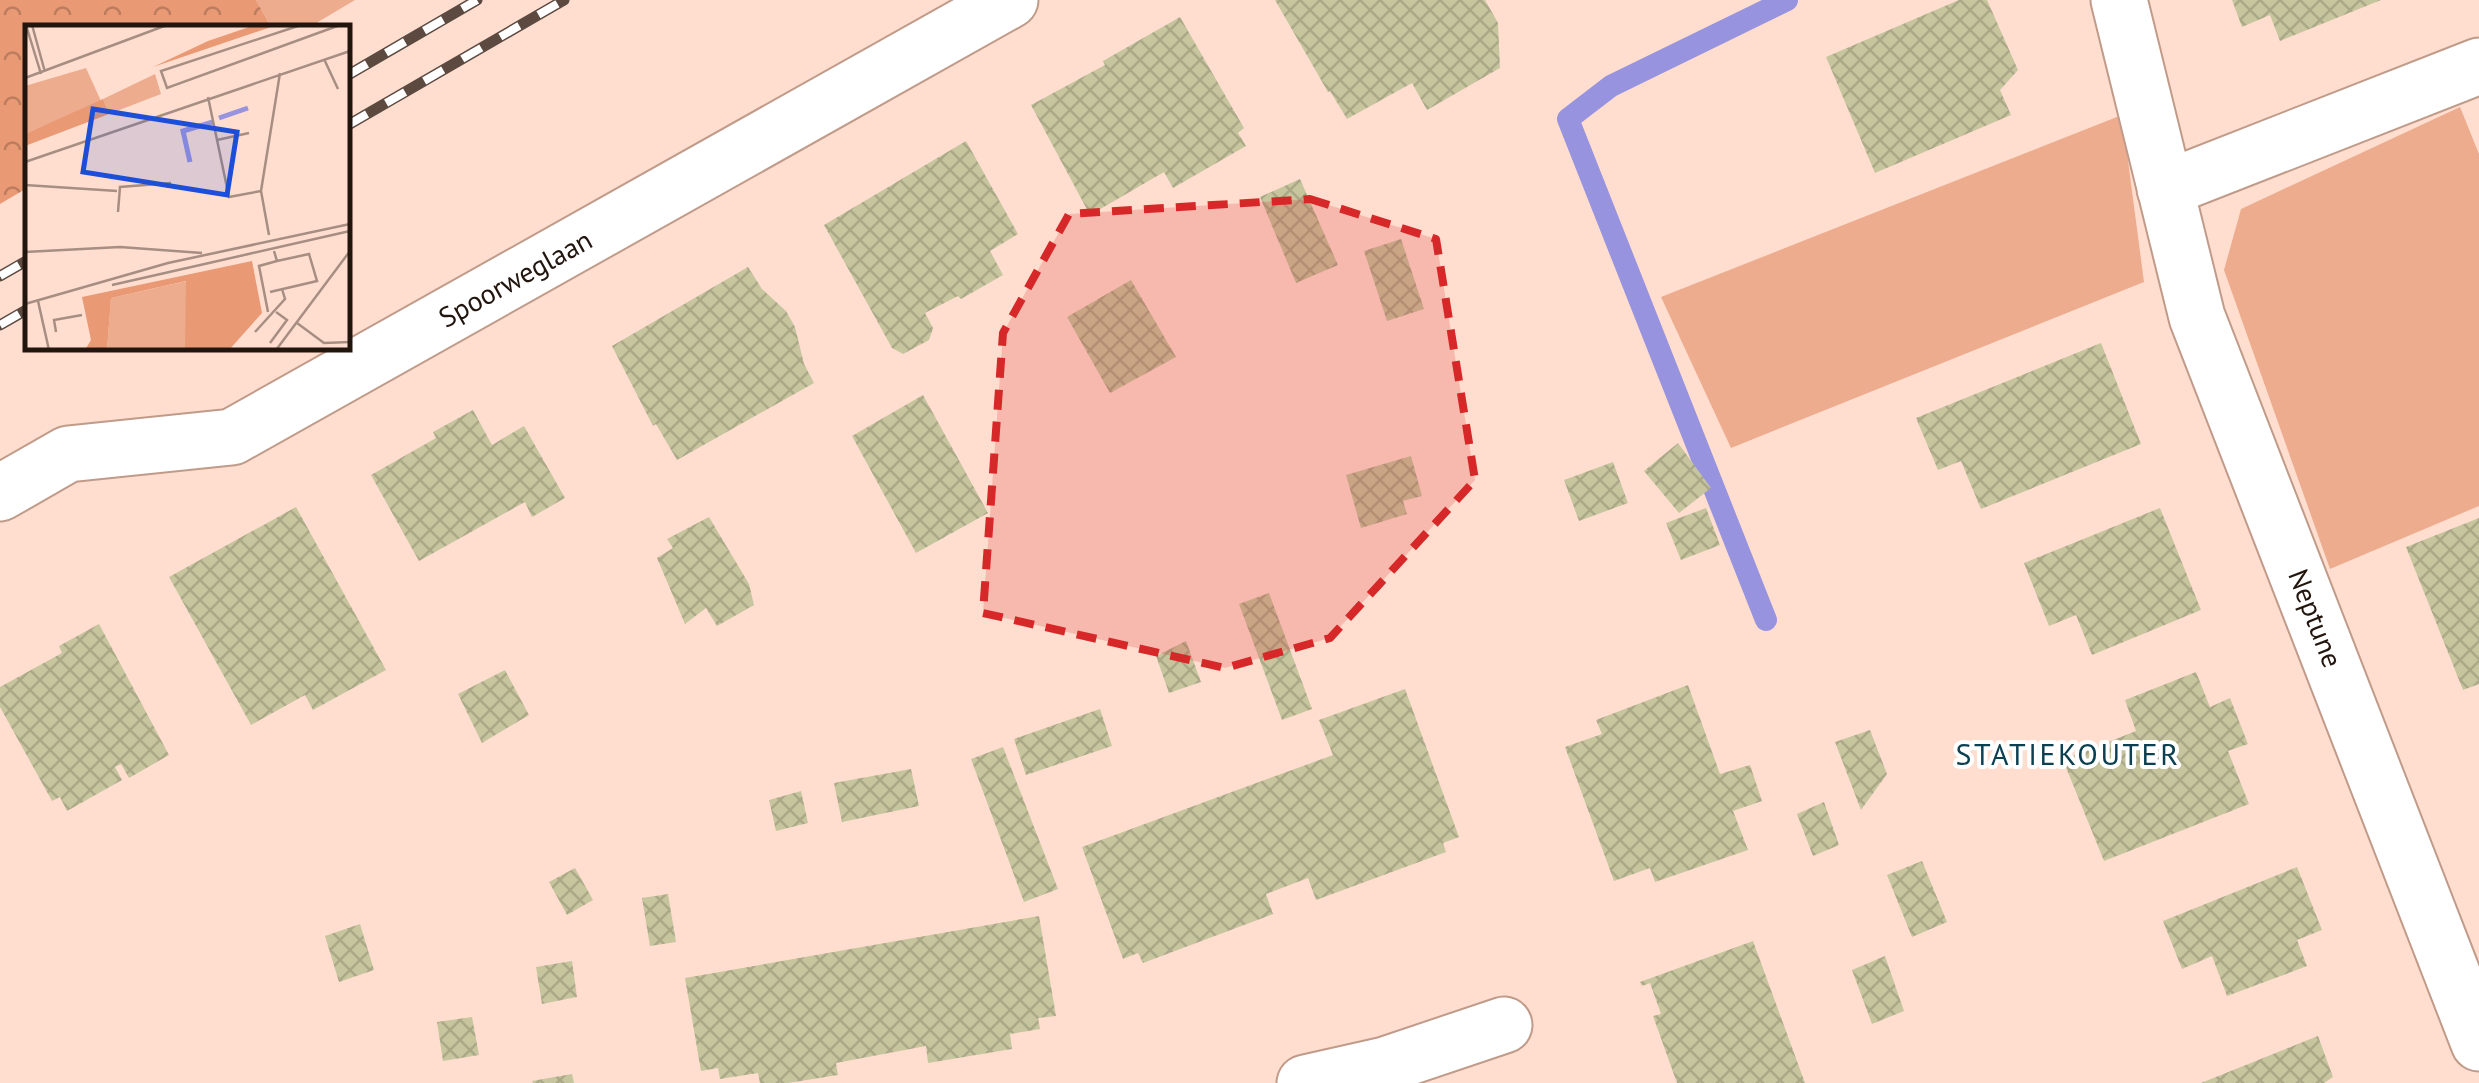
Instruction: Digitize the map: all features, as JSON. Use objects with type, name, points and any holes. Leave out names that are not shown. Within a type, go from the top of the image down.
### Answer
[{"type":"street","name":"Spoorweglaan","points":[[0,493],[68,454],[232,437],[1010,0]]},
{"type":"street","name":"Neptune","points":[[2119,0],[2198,318],[2479,1042]]},
{"type":"street","points":[[2164,189],[2479,66]]},
{"type":"street","points":[[1306,1083],[1385,1065],[1504,1025]]},
{"type":"highlighted area","points":[[1310,199],[1436,239],[1475,480],[1330,638],[1225,668],[983,613],[1003,333],[1069,214]]},
{"type":"shaded area","points":[[256,0],[355,0],[313,25],[270,25]]},
{"type":"shaded area","points":[[2460,107],[2479,154],[2479,506],[2330,569],[2224,270],[2241,209]]},
{"type":"shaded area","points":[[2122,115],[2144,282],[1731,448],[1661,297]]},
{"type":"green space","points":[[0,0],[256,0],[270,25],[25,25],[25,189],[0,204]]},
{"type":"building","points":[[1275,0],[1485,0],[1498,23],[1500,68],[1427,110],[1412,83],[1347,119]]},
{"type":"building","points":[[1959,0],[1987,0],[2018,70],[2000,90],[2011,115],[1875,173],[1826,57]]},
{"type":"building","points":[[2232,0],[2381,0],[2280,41],[2270,15],[2242,27]]},
{"type":"building","points":[[1180,17],[1244,128],[1238,133],[1246,146],[1173,188],[1164,172],[1090,215],[1031,105],[1105,65],[1103,61]]},
{"type":"building","points":[[966,141],[1018,234],[990,251],[1003,275],[961,299],[958,296],[925,313],[933,328],[929,340],[903,354],[892,348],[824,225]]},
{"type":"building","points":[[1300,179],[1338,265],[1296,283],[1260,197]]},
{"type":"building","points":[[1401,239],[1424,309],[1387,321],[1364,251]]},
{"type":"building","points":[[748,267],[762,289],[786,311],[814,383],[677,460],[656,424],[653,426],[612,346]]},
{"type":"building","points":[[1131,280],[1176,357],[1110,393],[1067,317]]},
{"type":"building","points":[[2101,343],[2141,444],[1981,509],[1961,461],[1938,470],[1916,418]]},
{"type":"building","points":[[923,395],[988,513],[916,553],[852,436]]},
{"type":"building","points":[[473,410],[492,445],[524,426],[565,498],[532,517],[525,502],[419,561],[371,475],[436,438],[433,432]]},
{"type":"building","points":[[1678,443],[1711,488],[1679,513],[1644,471]]},
{"type":"building","points":[[1411,456],[1422,496],[1403,501],[1407,514],[1361,528],[1346,475]]},
{"type":"building","points":[[1613,462],[1628,503],[1579,521],[1564,480]]},
{"type":"building","points":[[296,507],[386,670],[313,710],[305,695],[251,725],[169,577]]},
{"type":"building","points":[[1706,508],[1720,545],[1681,560],[1666,523]]},
{"type":"building","points":[[2160,508],[2201,610],[2092,655],[2076,615],[2049,626],[2024,563]]},
{"type":"building","points":[[709,517],[749,584],[754,605],[717,626],[706,608],[685,624],[657,558],[673,548],[667,539]]},
{"type":"building","points":[[2479,518],[2479,684],[2463,690],[2406,547]]},
{"type":"building","points":[[1269,593],[1312,709],[1282,720],[1239,604]]},
{"type":"building","points":[[99,624],[169,755],[129,778],[121,764],[115,767],[122,780],[67,811],[60,797],[52,801],[0,707],[0,687],[62,653],[59,646]]},
{"type":"building","points":[[1186,641],[1201,682],[1169,693],[1156,656]]},
{"type":"building","points":[[505,670],[529,715],[482,743],[458,694]]},
{"type":"building","points":[[2196,672],[2210,707],[2230,698],[2248,744],[2228,751],[2249,804],[2104,861],[2063,760],[2136,731],[2125,700]]},
{"type":"building","points":[[1688,685],[1720,774],[1750,765],[1762,801],[1733,811],[1748,850],[1655,882],[1650,868],[1614,881],[1565,747],[1602,734],[1596,720]]},
{"type":"building","points":[[1405,689],[1459,837],[1443,843],[1446,852],[1316,900],[1308,878],[1266,894],[1273,914],[1143,963],[1138,953],[1123,959],[1082,847],[1333,755],[1319,720]]},
{"type":"building","points":[[1100,709],[1112,746],[1026,775],[1014,739]]},
{"type":"building","points":[[1870,730],[1887,774],[1861,810],[1835,742]]},
{"type":"building","points":[[1003,747],[1058,889],[1024,902],[971,759]]},
{"type":"building","points":[[911,769],[919,806],[842,822],[834,783]]},
{"type":"building","points":[[801,791],[808,823],[776,831],[769,800]]},
{"type":"building","points":[[1824,802],[1839,845],[1813,856],[1797,814]]},
{"type":"building","points":[[1922,861],[1947,922],[1912,937],[1887,875]]},
{"type":"building","points":[[2297,867],[2322,930],[2297,940],[2307,966],[2227,996],[2212,956],[2182,969],[2163,921]]},
{"type":"building","points":[[575,868],[593,900],[567,915],[549,882]]},
{"type":"building","points":[[668,894],[676,942],[650,946],[642,898]]},
{"type":"building","points":[[1039,916],[1056,1016],[1038,1018],[1040,1029],[1010,1034],[1012,1049],[928,1063],[926,1046],[836,1063],[838,1075],[788,1083],[760,1083],[758,1073],[720,1079],[718,1068],[701,1071],[685,978]]},
{"type":"building","points":[[360,924],[374,970],[339,982],[325,936]]},
{"type":"building","points":[[1753,941],[1805,1083],[1677,1083],[1653,1016],[1661,1014],[1650,983],[1642,986],[1640,982]]},
{"type":"building","points":[[1885,956],[1904,1011],[1872,1024],[1852,970]]},
{"type":"building","points":[[572,961],[577,997],[542,1004],[536,967]]},
{"type":"building","points":[[472,1017],[479,1055],[443,1061],[437,1022]]},
{"type":"building","points":[[2318,1036],[2333,1077],[2324,1083],[2201,1083]]},
{"type":"building","points":[[572,1074],[574,1083],[532,1081]]},
{"type":"waterway","points":[[1766,620],[1568,119],[1611,86],[1787,0]]},
{"type":"railway","points":[[350,74],[477,0]]},
{"type":"railway","points":[[350,124],[564,0]]},
{"type":"railway","points":[[0,276],[25,262]]},
{"type":"railway","points":[[0,325],[25,311]]},
{"type":"district","name":"STATIEKOUTER","points":[[2068,753]]}]
